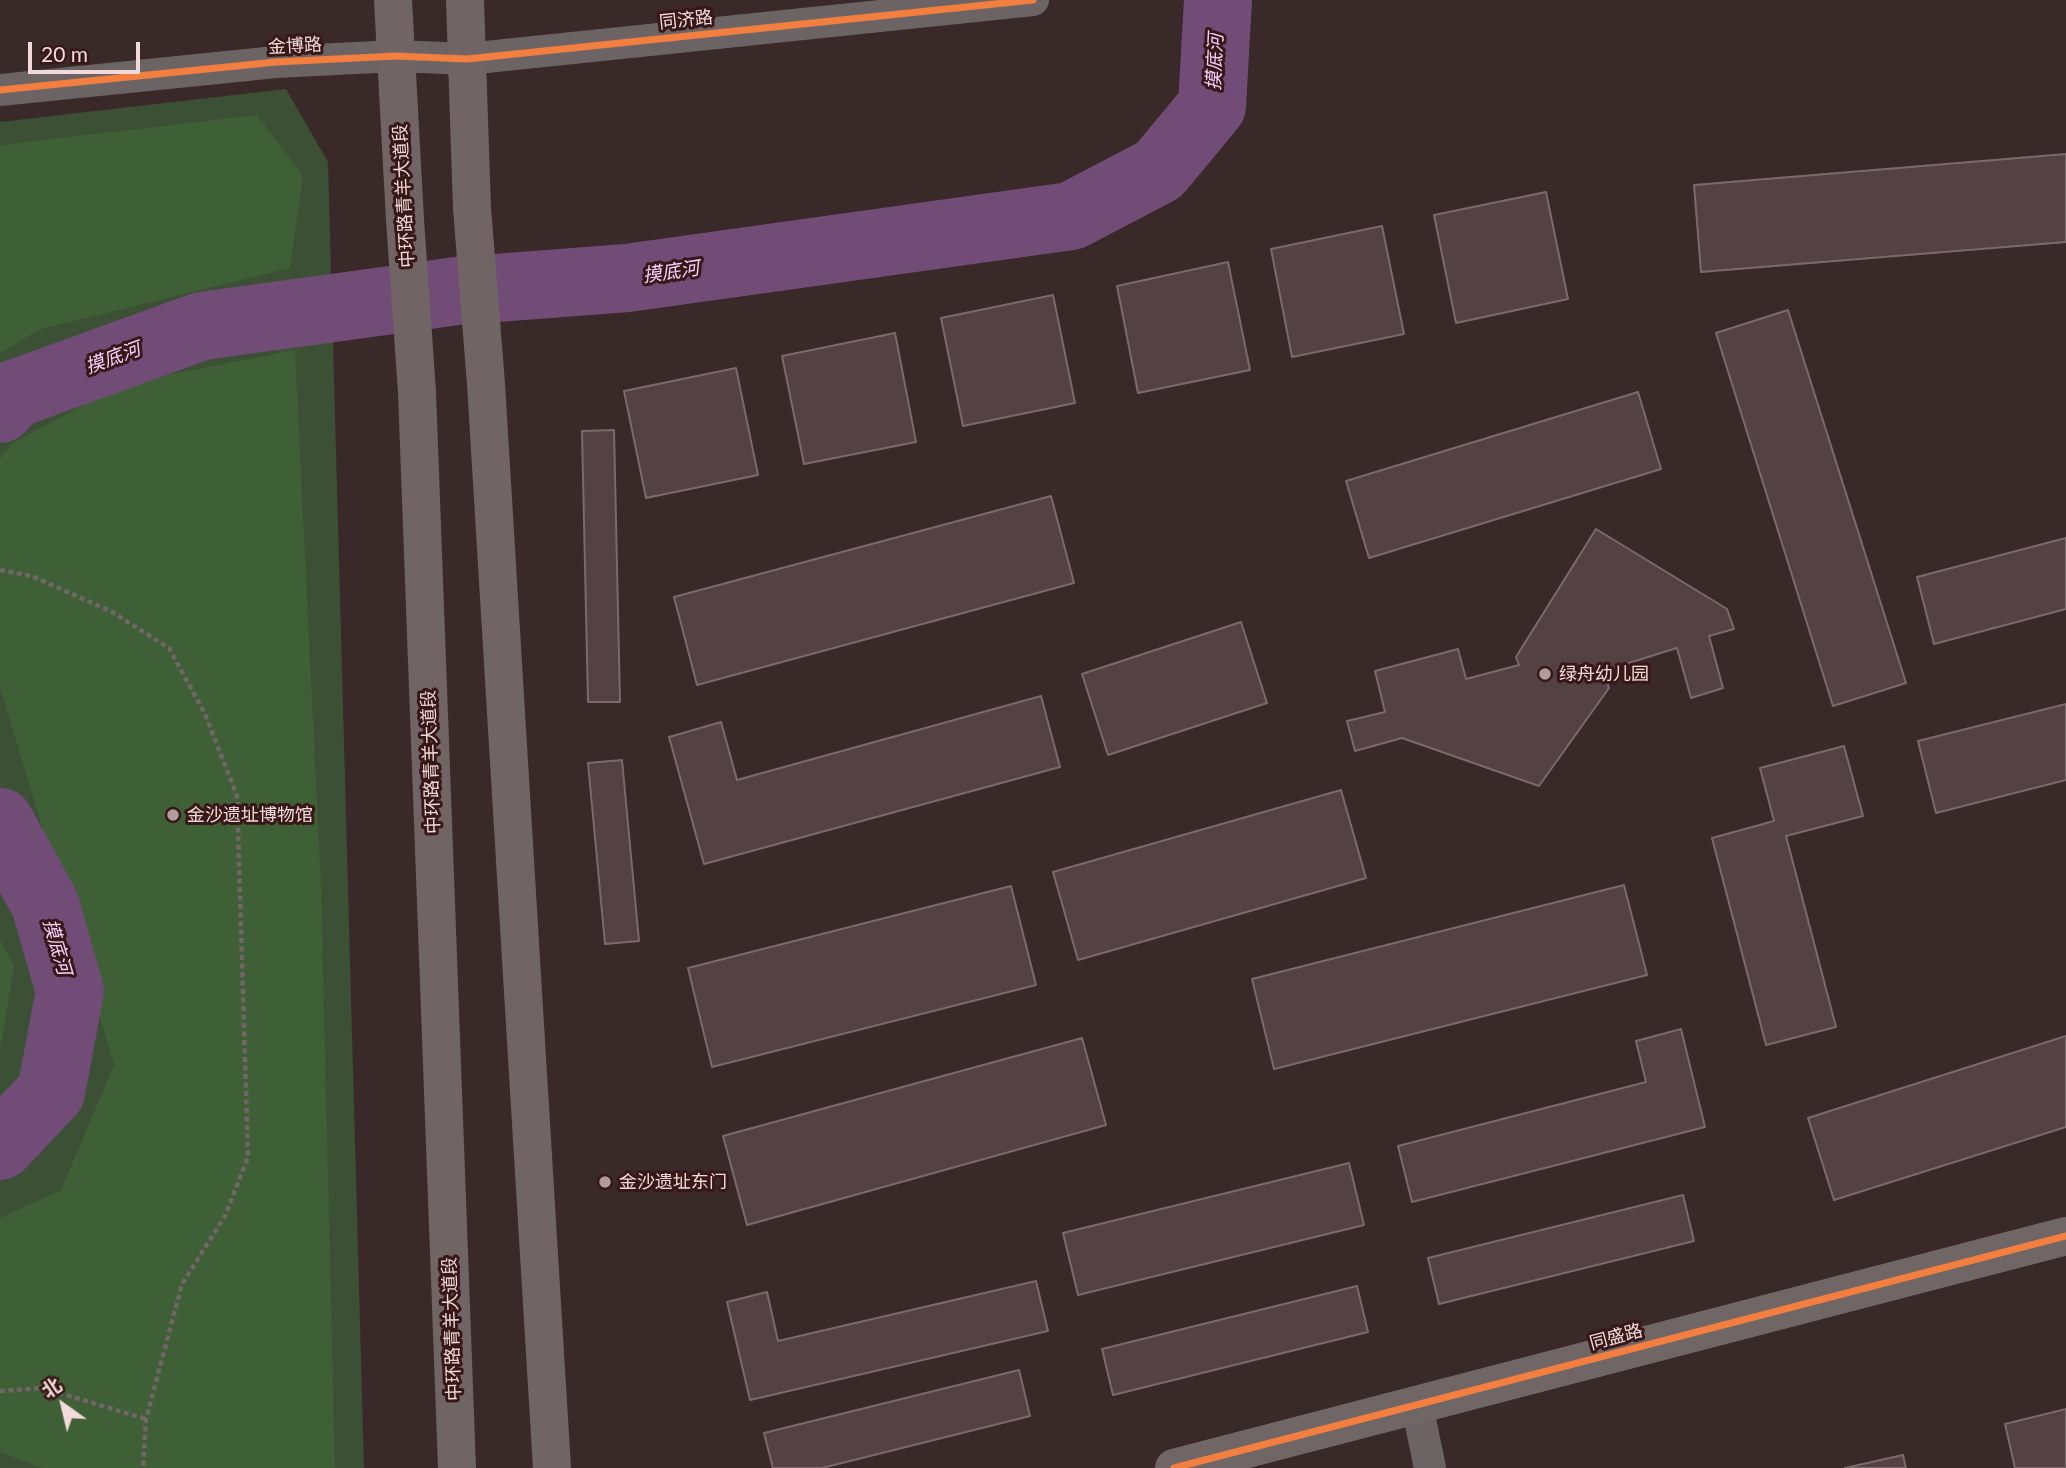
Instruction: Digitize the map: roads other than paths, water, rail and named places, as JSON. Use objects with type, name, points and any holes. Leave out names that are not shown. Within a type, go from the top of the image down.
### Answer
[{"type":"main road","name":"中环路青羊大道段","points":[[393,0],[417,393],[457,1468]]},
{"type":"main road","points":[[464,0],[472,208],[486,384],[552,1468]]},
{"type":"street","name":"同济路","points":[[467,59],[1033,0]]},
{"type":"street","name":"金博路","points":[[0,90],[276,62],[396,56],[467,59]]},
{"type":"street","name":"同盛路","points":[[1174,1468],[2066,1236]]},
{"type":"street","points":[[1417,1405],[1430,1468]]},
{"type":"waterway","name":"摸底河","points":[[0,409],[14,394],[202,326],[457,291],[627,278],[1071,216],[1159,170],[1212,106],[1218,0]]},
{"type":"waterway","name":"摸底河","points":[[0,822],[45,904],[70,991],[51,1092],[0,1146]]},
{"type":"place","name":"绿舟幼儿园","points":[[1545,674]]},
{"type":"place","name":"金沙遗址博物馆","points":[[173,815]]},
{"type":"place","name":"金沙遗址东门","points":[[605,1182]]}]
